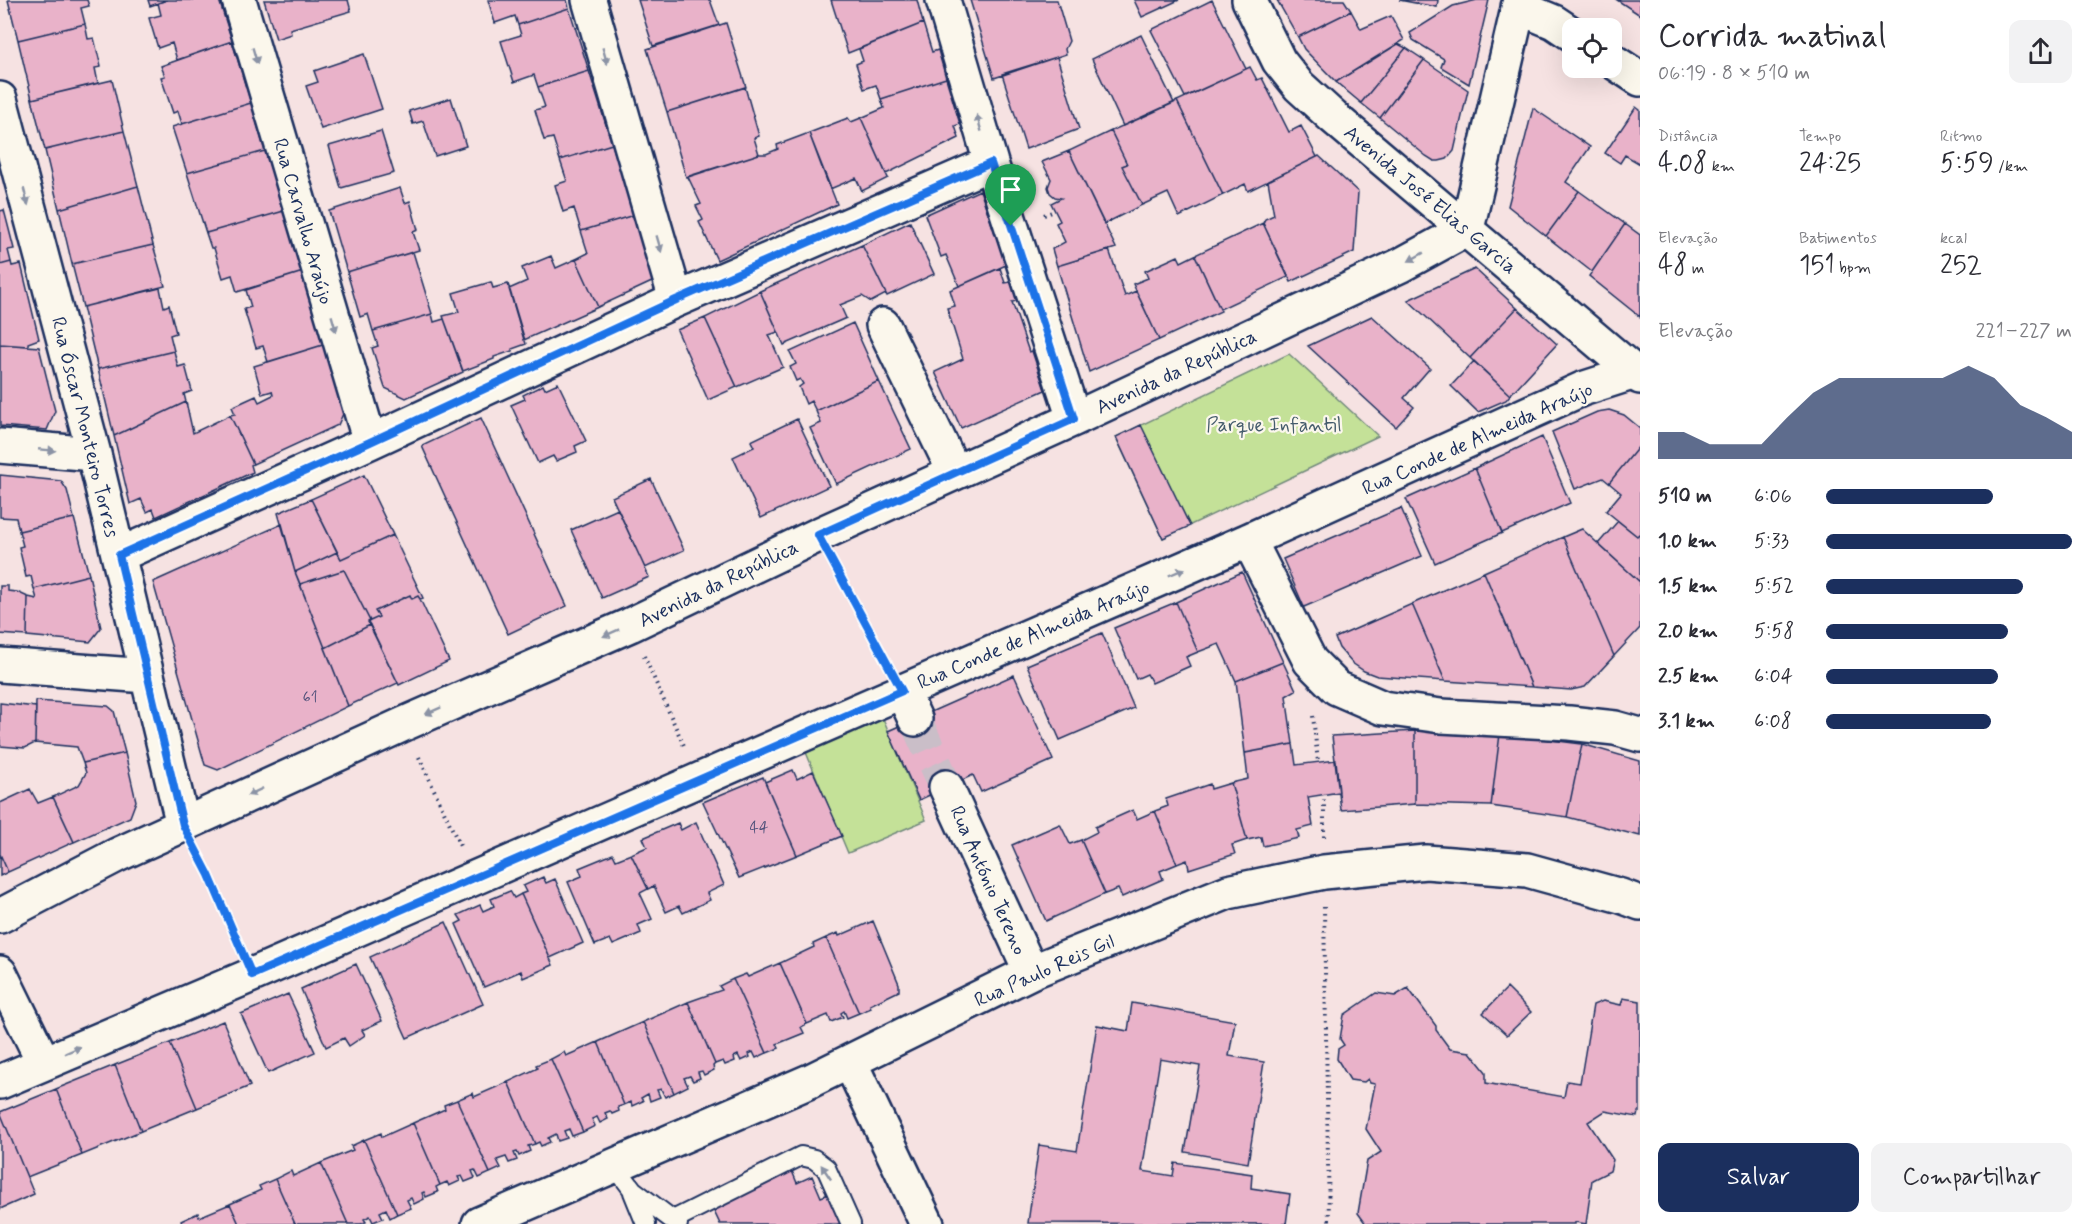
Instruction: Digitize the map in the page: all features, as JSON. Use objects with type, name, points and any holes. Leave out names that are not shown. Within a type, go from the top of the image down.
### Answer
[{"type":"street","name":"Rua Carvalho Araújo","points":[[239,0],[370,442]]},
{"type":"street","points":[[589,0],[676,300]]},
{"type":"street","points":[[943,0],[991,163],[1074,419]]},
{"type":"street","name":"Avenida José Elias Garcia","points":[[1249,0],[1279,61],[1299,86],[1637,374]]},
{"type":"street","points":[[1467,229],[1519,3],[1562,27]]},
{"type":"street","points":[[1622,67],[1640,79]]},
{"type":"street","name":"Rua Óscar Monteiro Torres","points":[[0,99],[119,555],[183,825]]},
{"type":"street","points":[[119,555],[676,300],[991,163]]},
{"type":"street","name":"Avenida da República","points":[[0,916],[117,855],[404,724],[630,625],[818,535],[1074,419],[1401,266],[1467,229]]},
{"type":"street","points":[[883,325],[955,473]]},
{"type":"street","name":"Rua Conde de Almeida Araújo","points":[[2,1075],[44,1063],[252,975],[700,779],[909,705],[1249,540],[1582,389],[1637,374]]},
{"type":"street","points":[[0,446],[93,454]]},
{"type":"street","points":[[1249,540],[1310,661],[1337,688],[1383,708],[1441,716],[1581,724],[1615,728],[1640,735]]},
{"type":"street","points":[[0,665],[147,676]]},
{"type":"street","name":"Rua António Tereno","points":[[946,787],[1031,972]]},
{"type":"street","name":"Rua Paulo Reis Gil","points":[[479,1224],[624,1178],[799,1086],[1031,972],[1228,892],[1324,872],[1426,862],[1527,870],[1640,903]]},
{"type":"street","points":[[0,973],[44,1063]]},
{"type":"street","points":[[850,1062],[927,1224]]},
{"type":"lane","points":[[624,1178],[675,1222],[801,1156],[814,1159],[826,1168],[850,1224]]},
{"type":"lane","points":[[624,1178],[646,1224]]},
{"type":"path","points":[[818,535],[909,705]]},
{"type":"path","points":[[630,625],[700,779]]},
{"type":"path","points":[[404,724],[473,878]]},
{"type":"path","points":[[1324,795],[1329,1224]]},
{"type":"path","points":[[183,825],[209,875],[252,975]]},
{"type":"green space","name":"Parque Infantil","points":[[1289,354],[1378,436],[1163,538],[1116,437]]},
{"type":"green space","points":[[882,716],[926,820],[848,853],[805,750]]},
{"type":"building","points":[[8,0],[87,0],[89,6],[81,8],[85,24],[18,40]]},
{"type":"building","points":[[148,0],[167,0],[150,6]]},
{"type":"building","points":[[167,0],[219,0],[232,41],[177,60],[172,43],[158,48],[149,18],[161,15],[158,3]]},
{"type":"building","points":[[264,0],[348,0],[351,11],[290,29],[291,34],[276,39]]},
{"type":"building","points":[[488,0],[567,0],[569,8],[518,25],[515,16],[495,23]]},
{"type":"building","points":[[638,0],[710,0],[719,25],[653,46]]},
{"type":"building","points":[[831,0],[917,0],[923,23],[848,53]]},
{"type":"building","points":[[970,0],[1057,0],[1069,41],[1065,49],[1066,54],[994,78]]},
{"type":"building","points":[[1134,0],[1179,0],[1142,17]]},
{"type":"building","points":[[1212,0],[1246,69],[1185,97],[1151,30]]},
{"type":"building","points":[[1277,0],[1344,0],[1351,11],[1298,37]]},
{"type":"building","points":[[1399,0],[1438,0],[1437,7]]},
{"type":"building","points":[[1477,0],[1489,0],[1469,84],[1441,67],[1444,59],[1413,40],[1410,33],[1453,6]]},
{"type":"building","points":[[1617,0],[1640,0],[1640,15]]},
{"type":"building","points":[[569,8],[589,71],[538,87],[534,75],[514,82],[501,41],[521,35],[518,25]]},
{"type":"building","points":[[1351,11],[1361,29],[1391,16],[1404,40],[1336,82],[1304,49],[1298,37]]},
{"type":"building","points":[[726,23],[746,87],[667,112],[647,49]]},
{"type":"building","points":[[923,23],[932,52],[938,50],[946,78],[881,99],[876,85],[864,89],[856,64],[863,61],[859,49]]},
{"type":"building","points":[[85,24],[88,39],[94,38],[101,67],[95,68],[98,83],[32,99],[18,40]]},
{"type":"building","points":[[1141,35],[1174,103],[1123,126],[1092,59]]},
{"type":"building","points":[[232,41],[251,103],[182,124],[178,111],[173,113],[161,77],[165,76],[161,66]]},
{"type":"building","points":[[1398,44],[1406,48],[1361,103],[1336,82]]},
{"type":"building","points":[[1406,48],[1424,60],[1380,118],[1361,103]]},
{"type":"building","points":[[364,54],[382,109],[321,129],[306,86],[318,82],[314,71]]},
{"type":"building","points":[[1057,57],[1079,129],[1026,149],[1002,74]]},
{"type":"building","points":[[1424,60],[1468,90],[1454,151],[1447,159],[1439,161],[1426,156],[1380,118]]},
{"type":"building","points":[[1250,67],[1257,80],[1262,78],[1289,132],[1301,126],[1317,157],[1248,191],[1245,184],[1223,195],[1177,101]]},
{"type":"building","points":[[589,71],[612,144],[560,160],[553,138],[544,140],[535,110],[545,107],[538,87]]},
{"type":"building","points":[[946,78],[960,124],[955,126],[959,138],[886,174],[861,118],[884,108],[881,99]]},
{"type":"building","points":[[112,80],[124,131],[45,150],[32,99]]},
{"type":"building","points":[[745,87],[759,136],[754,138],[759,154],[686,177],[667,112]]},
{"type":"building","points":[[451,98],[466,146],[435,156],[423,121],[413,124],[409,111]]},
{"type":"building","points":[[1177,101],[1223,195],[1179,217],[1168,193],[1142,205],[1122,166],[1127,164],[1111,131]]},
{"type":"building","points":[[251,103],[265,151],[187,173],[172,127]]},
{"type":"building","points":[[1636,107],[1640,110],[1640,164],[1625,155],[1620,163],[1605,153]]},
{"type":"building","points":[[1533,108],[1590,147],[1566,182],[1579,191],[1546,236],[1508,206]]},
{"type":"building","points":[[848,118],[851,122],[861,118],[888,178],[862,191],[856,178],[830,189],[809,133]]},
{"type":"building","points":[[124,131],[138,186],[59,209],[45,150]]},
{"type":"building","points":[[381,131],[394,173],[341,188],[329,146]]},
{"type":"building","points":[[1111,131],[1127,164],[1122,166],[1142,205],[1104,224],[1069,151]]},
{"type":"building","points":[[809,133],[837,204],[717,260],[699,222],[703,220],[696,206],[701,204],[688,177],[759,154],[766,154],[778,149],[777,145]]},
{"type":"building","points":[[612,144],[634,215],[581,231],[574,208],[563,212],[555,185],[567,181],[560,160]]},
{"type":"building","points":[[265,151],[284,211],[206,233],[187,173]]},
{"type":"building","points":[[1069,151],[1116,248],[1057,266],[1052,249],[1065,242],[1056,223],[1060,221],[1051,203],[1061,198],[1050,193],[1048,187],[1051,179],[1042,162]]},
{"type":"building","points":[[1319,156],[1358,192],[1354,252],[1291,282],[1263,223],[1265,219],[1274,215],[1268,181]]},
{"type":"building","points":[[138,186],[153,245],[72,264],[59,209]]},
{"type":"building","points":[[400,188],[405,203],[410,201],[418,230],[413,232],[419,250],[347,272],[329,211]]},
{"type":"building","points":[[980,190],[1006,265],[959,286],[946,255],[941,257],[925,215]]},
{"type":"building","points":[[1579,191],[1625,224],[1592,272],[1546,236]]},
{"type":"building","points":[[4,210],[14,249],[8,250],[11,262],[0,265],[0,211]]},
{"type":"building","points":[[284,211],[303,272],[237,292],[232,275],[223,278],[214,248],[211,248],[206,233]]},
{"type":"building","points":[[634,215],[654,281],[598,307],[576,259],[588,253],[581,231]]},
{"type":"building","points":[[910,222],[934,274],[887,296],[862,245]]},
{"type":"building","points":[[1263,223],[1288,277],[1220,309],[1195,255]]},
{"type":"building","points":[[1625,224],[1640,235],[1640,317],[1589,276]]},
{"type":"building","points":[[153,245],[165,286],[83,307],[72,264]]},
{"type":"building","points":[[862,245],[886,294],[871,302],[862,296],[840,305],[846,318],[784,345],[760,291]]},
{"type":"building","points":[[1109,250],[1125,296],[1136,291],[1159,340],[1089,372],[1057,266]]},
{"type":"building","points":[[413,252],[432,314],[373,331],[368,314],[360,317],[347,272]]},
{"type":"building","points":[[1195,255],[1221,311],[1159,340],[1133,284],[1148,278],[1145,271],[1178,256],[1181,262]]},
{"type":"building","points":[[551,256],[556,268],[576,259],[598,307],[524,340],[509,289],[527,281],[522,268]]},
{"type":"building","points":[[11,262],[12,266],[21,264],[39,339],[28,343],[28,346],[0,344],[0,265]]},
{"type":"building","points":[[1000,268],[1005,283],[1011,282],[1017,301],[1012,302],[1045,390],[961,428],[935,372],[963,359],[947,308],[955,306],[950,290]]},
{"type":"building","points":[[1475,269],[1517,308],[1470,358],[1408,300]]},
{"type":"building","points":[[303,272],[326,344],[268,362],[263,346],[256,348],[244,309],[251,307],[246,290]]},
{"type":"building","points":[[491,282],[493,288],[508,284],[526,344],[463,371],[443,316],[459,312],[453,293]]},
{"type":"building","points":[[160,288],[164,307],[169,305],[176,333],[170,335],[174,351],[98,369],[83,307]]},
{"type":"building","points":[[760,291],[778,332],[769,335],[783,367],[737,387],[705,318]]},
{"type":"building","points":[[1517,308],[1557,344],[1510,395],[1470,358]]},
{"type":"building","points":[[432,314],[434,322],[444,319],[463,372],[406,398],[385,388],[372,348],[378,346],[373,331]]},
{"type":"building","points":[[1372,316],[1430,368],[1404,398],[1414,407],[1396,427],[1308,346]]},
{"type":"building","points":[[705,318],[737,387],[708,400],[677,330]]},
{"type":"building","points":[[853,323],[879,381],[816,411],[811,401],[806,404],[799,387],[803,384],[800,379],[796,381],[790,367],[796,364],[790,352]]},
{"type":"building","points":[[0,344],[39,347],[55,411],[47,430],[0,426]]},
{"type":"building","points":[[326,344],[346,407],[338,425],[253,464],[230,415],[235,414],[232,407],[256,396],[259,402],[273,395],[272,391],[262,394],[254,366]]},
{"type":"building","points":[[174,351],[178,367],[185,365],[192,391],[184,394],[186,402],[114,436],[98,369]]},
{"type":"building","points":[[1474,361],[1510,395],[1506,400],[1478,412],[1451,386]]},
{"type":"building","points":[[879,381],[911,449],[836,484],[810,428],[821,423],[816,411]]},
{"type":"building","points":[[558,383],[586,441],[575,446],[577,452],[556,461],[553,456],[538,463],[511,405],[525,399],[523,395],[543,385],[545,389]]},
{"type":"building","points":[[186,402],[193,433],[230,415],[253,464],[251,465],[253,472],[156,517],[153,509],[147,512],[141,499],[130,504],[114,436]]},
{"type":"building","points":[[1609,410],[1624,415],[1640,428],[1640,445],[1609,483],[1603,478],[1575,489],[1552,432],[1597,412]]},
{"type":"building","points":[[481,418],[567,606],[508,634],[422,446]]},
{"type":"building","points":[[797,419],[829,486],[761,518],[733,457],[754,447],[751,441]]},
{"type":"building","points":[[1141,425],[1190,526],[1163,538],[1116,437]]},
{"type":"building","points":[[1542,437],[1570,503],[1502,533],[1475,468]]},
{"type":"building","points":[[1640,445],[1640,533],[1637,536],[1606,511],[1621,493],[1609,483]]},
{"type":"building","points":[[1475,468],[1502,533],[1435,563],[1406,499]]},
{"type":"building","points":[[0,475],[61,481],[67,490],[74,518],[19,531],[16,518],[0,517]]},
{"type":"building","points":[[364,475],[393,535],[341,559],[311,499]]},
{"type":"building","points":[[651,479],[684,550],[645,568],[612,497]]},
{"type":"building","points":[[311,499],[337,552],[295,572],[278,513]]},
{"type":"building","points":[[1401,508],[1422,556],[1304,607],[1283,559]]},
{"type":"building","points":[[618,509],[649,577],[602,598],[571,530]]},
{"type":"building","points":[[74,518],[89,575],[34,589],[31,576],[26,577],[19,547],[23,546],[19,531]]},
{"type":"building","points":[[1618,521],[1637,536],[1640,533],[1640,582],[1598,544]]},
{"type":"building","points":[[282,524],[295,572],[348,706],[218,770],[205,765],[153,582]]},
{"type":"building","points":[[1582,529],[1640,582],[1640,628],[1614,656],[1563,537]]},
{"type":"building","points":[[393,535],[423,598],[420,599],[418,596],[412,599],[410,595],[375,611],[379,617],[370,621],[344,570],[300,584],[295,572],[337,552],[341,559]]},
{"type":"building","points":[[1563,537],[1614,656],[1585,687],[1571,690],[1532,687],[1484,572]]},
{"type":"building","points":[[344,570],[370,625],[325,648],[300,584]]},
{"type":"building","points":[[1242,572],[1283,662],[1236,681],[1219,644],[1198,652],[1176,602]]},
{"type":"building","points":[[1484,572],[1532,687],[1445,681],[1412,604]]},
{"type":"building","points":[[89,575],[101,628],[90,642],[27,636],[28,597],[37,599],[34,589]]},
{"type":"building","points":[[0,586],[8,586],[8,591],[28,597],[27,636],[0,634]]},
{"type":"building","points":[[410,595],[412,599],[418,596],[420,599],[449,661],[399,685],[368,622],[379,617],[375,611]]},
{"type":"building","points":[[1176,602],[1198,652],[1186,657],[1190,666],[1152,683],[1147,674],[1136,679],[1114,628]]},
{"type":"building","points":[[1412,604],[1445,681],[1377,676],[1352,663],[1339,648],[1335,638]]},
{"type":"building","points":[[370,625],[398,683],[348,706],[325,648]]},
{"type":"building","points":[[1102,633],[1134,708],[1060,740],[1027,665]]},
{"type":"building","points":[[1283,662],[1296,690],[1286,696],[1293,744],[1245,753],[1236,681]]},
{"type":"building","points":[[1014,675],[1053,760],[981,792],[973,775],[919,800],[888,731]]},
{"type":"building","points":[[36,701],[108,706],[114,711],[125,753],[83,763],[77,747],[35,743]]},
{"type":"building","points":[[0,703],[36,707],[35,743],[25,748],[0,746]]},
{"type":"building","points":[[1415,731],[1415,804],[1341,810],[1332,736]]},
{"type":"building","points":[[1415,731],[1500,734],[1491,806],[1415,804]]},
{"type":"building","points":[[1500,734],[1582,744],[1567,817],[1491,806]]},
{"type":"building","points":[[1293,744],[1296,765],[1336,760],[1339,792],[1308,797],[1313,826],[1297,830],[1299,838],[1263,846],[1261,837],[1247,840],[1231,783],[1248,779],[1245,753]]},
{"type":"building","points":[[1582,744],[1640,761],[1640,836],[1567,817]]},
{"type":"building","points":[[125,753],[136,801],[130,817],[74,842],[53,797],[79,785],[86,773],[83,763]]},
{"type":"building","points":[[793,770],[797,779],[813,771],[842,836],[797,855],[765,782]]},
{"type":"building","points":[[763,777],[797,855],[739,878],[703,802]]},
{"type":"building","points":[[1231,783],[1247,840],[1232,845],[1235,854],[1189,869],[1187,860],[1177,864],[1155,811],[1168,806],[1166,799],[1210,784],[1211,789]]},
{"type":"building","points":[[30,789],[38,803],[53,797],[74,842],[8,872],[0,854],[0,803]]},
{"type":"building","points":[[1133,810],[1137,819],[1155,811],[1177,864],[1160,871],[1163,879],[1122,897],[1118,889],[1105,894],[1081,840],[1097,832],[1095,827]]},
{"type":"building","points":[[696,822],[724,885],[707,893],[710,900],[683,913],[679,906],[666,912],[654,886],[648,889],[631,854],[647,847],[643,838],[678,823],[681,830]]},
{"type":"building","points":[[1060,824],[1070,844],[1081,840],[1105,894],[1046,921],[1012,845]]},
{"type":"building","points":[[0,854],[8,872],[0,876]]},
{"type":"building","points":[[613,854],[616,860],[631,854],[648,889],[640,893],[652,919],[638,925],[641,933],[613,945],[610,939],[595,945],[568,882],[582,876],[579,868]]},
{"type":"building","points":[[543,877],[546,883],[555,879],[583,943],[550,958],[521,894],[526,892],[523,886]]},
{"type":"building","points":[[510,891],[514,898],[521,894],[553,965],[523,978],[521,971],[484,987],[456,924],[462,921],[458,915],[480,905],[483,911],[494,906],[491,899]]},
{"type":"building","points":[[873,921],[899,984],[899,991],[859,1013],[826,938],[838,933],[839,936]]},
{"type":"building","points":[[446,922],[483,1004],[407,1038],[370,957]]},
{"type":"building","points":[[826,938],[859,1013],[847,1018],[844,1011],[841,1013],[843,1017],[831,1022],[828,1015],[807,1024],[780,963],[814,947],[813,944]]},
{"type":"building","points":[[780,963],[807,1024],[801,1027],[804,1033],[777,1044],[779,1048],[767,1053],[733,979],[746,974],[748,977]]},
{"type":"building","points":[[356,964],[382,1021],[362,1030],[365,1035],[349,1046],[344,1038],[326,1047],[301,989]]},
{"type":"building","points":[[733,979],[767,1053],[756,1058],[753,1052],[749,1054],[750,1057],[741,1061],[738,1055],[734,1057],[735,1061],[725,1065],[723,1061],[715,1064],[688,1002],[722,990],[719,986]]},
{"type":"building","points":[[1408,988],[1450,1049],[1470,1052],[1486,1072],[1486,1083],[1564,1097],[1567,1081],[1580,1083],[1593,1005],[1603,1001],[1621,1005],[1623,998],[1640,1001],[1640,1112],[1637,1117],[1605,1111],[1588,1122],[1613,1160],[1610,1171],[1592,1180],[1586,1224],[1575,1222],[1575,1224],[1366,1224],[1358,1213],[1367,1161],[1381,1152],[1366,1129],[1375,1084],[1370,1083],[1368,1079],[1364,1082],[1350,1080],[1337,1059],[1338,1049],[1344,1045],[1340,1039],[1344,1015],[1376,993],[1395,996]]},
{"type":"building","points":[[1507,988],[1531,1012],[1507,1035],[1483,1013]]},
{"type":"building","points":[[288,994],[315,1052],[268,1073],[241,1014]]},
{"type":"building","points":[[688,1002],[715,1064],[714,1070],[704,1075],[702,1071],[698,1072],[700,1078],[693,1081],[690,1076],[684,1078],[688,1086],[674,1093],[643,1022]]},
{"type":"building","points":[[1132,1003],[1235,1021],[1229,1056],[1264,1062],[1248,1163],[1185,1152],[1200,1066],[1160,1059],[1142,1171],[1173,1176],[1175,1163],[1252,1174],[1251,1188],[1290,1194],[1286,1224],[1028,1223],[1039,1145],[1077,1151],[1097,1025],[1128,1031]]},
{"type":"building","points":[[223,1021],[250,1086],[197,1108],[170,1043]]},
{"type":"building","points":[[643,1022],[674,1093],[665,1097],[661,1089],[657,1090],[660,1097],[650,1101],[648,1094],[641,1098],[643,1101],[632,1106],[631,1102],[624,1105],[598,1042]]},
{"type":"building","points":[[598,1042],[624,1105],[618,1107],[619,1111],[612,1114],[610,1111],[605,1113],[608,1119],[600,1123],[597,1117],[592,1119],[595,1126],[583,1132],[551,1059],[564,1052],[566,1056]]},
{"type":"building","points":[[170,1043],[197,1108],[141,1131],[115,1065]]},
{"type":"building","points":[[551,1059],[583,1132],[572,1136],[569,1129],[564,1131],[567,1138],[558,1141],[556,1134],[548,1138],[550,1142],[541,1146],[539,1142],[535,1144],[508,1082],[538,1068],[536,1065]]},
{"type":"building","points":[[115,1065],[141,1131],[82,1155],[56,1089]]},
{"type":"building","points":[[508,1082],[535,1144],[528,1146],[530,1151],[519,1156],[517,1152],[514,1153],[517,1160],[509,1163],[506,1157],[497,1160],[501,1168],[490,1173],[457,1100],[473,1093],[474,1097]]},
{"type":"building","points":[[56,1089],[82,1155],[27,1177],[0,1112]]},
{"type":"building","points":[[457,1100],[490,1173],[479,1178],[475,1170],[472,1171],[475,1178],[465,1182],[462,1176],[458,1177],[460,1181],[449,1186],[447,1182],[440,1185],[413,1123],[445,1109],[444,1105]]},
{"type":"building","points":[[0,1112],[34,1194],[0,1209]]},
{"type":"building","points":[[413,1123],[440,1185],[436,1187],[438,1192],[426,1197],[424,1192],[422,1193],[424,1199],[414,1204],[411,1198],[407,1200],[411,1208],[397,1214],[364,1140],[381,1133],[382,1137]]},
{"type":"building","points":[[364,1140],[397,1214],[390,1218],[386,1209],[380,1212],[383,1218],[373,1222],[370,1216],[364,1219],[366,1222],[361,1224],[348,1224],[321,1163],[353,1150],[351,1146]]},
{"type":"building","points":[[321,1163],[348,1224],[295,1224],[275,1179],[291,1171],[293,1176]]},
{"type":"building","points":[[792,1171],[797,1183],[812,1176],[821,1197],[831,1193],[844,1224],[720,1224],[712,1207]]},
{"type":"building","points":[[275,1179],[295,1224],[239,1224],[230,1204],[261,1190],[259,1186]]},
{"type":"building","points":[[230,1204],[239,1224],[182,1224],[181,1221],[198,1213],[199,1217]]},
{"type":"tunnel","points":[[915,719],[946,787]]},
{"type":"route","points":[[991,163],[1011,226],[1074,419],[818,535],[902,691],[252,975],[209,875],[183,825],[119,555],[676,300],[991,163]]}]
